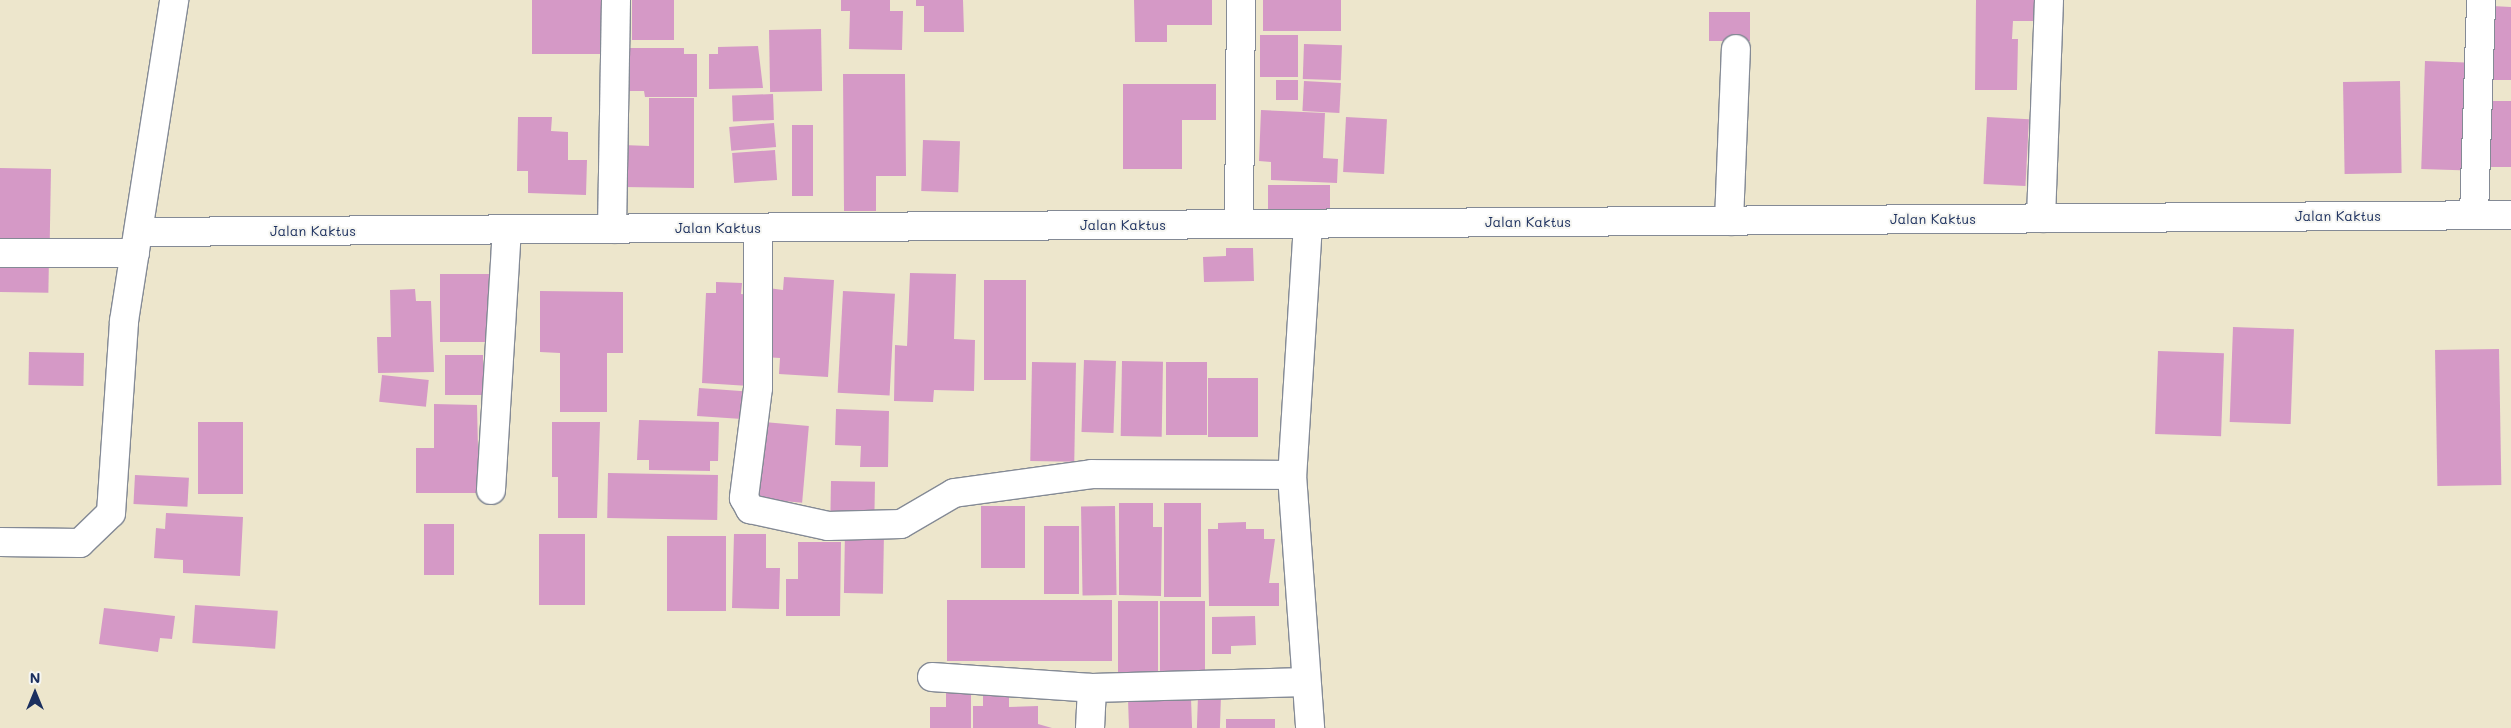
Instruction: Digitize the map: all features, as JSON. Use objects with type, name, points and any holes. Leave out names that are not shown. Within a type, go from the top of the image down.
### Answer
[{"type":"street","points":[[0,542],[80,543],[110,513],[124,322],[138,242],[174,0]]},
{"type":"street","points":[[612,229],[616,0]]},
{"type":"street","points":[[1239,224],[1240,0]]},
{"type":"street","points":[[2041,218],[2049,0]]},
{"type":"street","points":[[2474,215],[2481,0]]},
{"type":"street","points":[[1729,221],[1736,50]]},
{"type":"street","name":"Jalan Kaktus","points":[[0,253],[138,242],[507,229],[2511,215]]},
{"type":"street","points":[[1308,224],[1292,476],[1310,728]]},
{"type":"street","points":[[758,228],[758,388],[744,498],[750,509],[828,526],[901,524],[954,493],[1092,474],[1292,476]]},
{"type":"street","points":[[491,490],[507,229]]},
{"type":"street","points":[[932,677],[1092,688],[1306,682]]},
{"type":"street","points":[[1090,728],[1092,688]]},
{"type":"building","points":[[532,0],[606,0],[606,54],[532,54]]},
{"type":"building","points":[[632,0],[674,0],[674,40],[632,40]]},
{"type":"building","points":[[841,0],[890,0],[890,11],[903,11],[902,50],[849,49],[850,11],[841,11]]},
{"type":"building","points":[[916,0],[963,0],[964,32],[924,32],[924,6],[916,6]]},
{"type":"building","points":[[1134,0],[1212,0],[1212,25],[1167,25],[1167,42],[1135,42]]},
{"type":"building","points":[[1263,0],[1341,0],[1341,31],[1263,31]]},
{"type":"building","points":[[1976,0],[2042,0],[2042,21],[2013,21],[2012,39],[2018,39],[2017,90],[1975,90]]},
{"type":"building","points":[[2492,6],[2511,7],[2511,80],[2489,80]]},
{"type":"building","points":[[1709,12],[1750,12],[1750,41],[1709,41]]},
{"type":"building","points":[[821,29],[822,91],[770,92],[769,30]]},
{"type":"building","points":[[1260,35],[1298,35],[1298,77],[1260,77]]},
{"type":"building","points":[[1304,44],[1342,45],[1341,80],[1303,79]]},
{"type":"building","points":[[758,46],[763,88],[709,89],[709,54],[718,54],[718,47]]},
{"type":"building","points":[[622,48],[684,48],[684,54],[697,54],[697,97],[645,97],[644,91],[622,91]]},
{"type":"building","points":[[2425,61],[2472,63],[2468,171],[2421,169]]},
{"type":"building","points":[[843,74],[905,74],[906,176],[876,176],[876,211],[844,211]]},
{"type":"building","points":[[1276,80],[1298,80],[1298,100],[1276,100]]},
{"type":"building","points":[[1304,81],[1341,83],[1339,113],[1302,111]]},
{"type":"building","points":[[2400,81],[2402,173],[2345,174],[2343,82]]},
{"type":"building","points":[[1123,84],[1216,84],[1216,120],[1182,120],[1182,169],[1123,169]]},
{"type":"building","points":[[773,94],[774,120],[733,121],[732,95]]},
{"type":"building","points":[[649,98],[694,98],[694,188],[623,187],[623,145],[649,146]]},
{"type":"building","points":[[2490,101],[2511,101],[2511,167],[2490,167]]},
{"type":"building","points":[[1261,110],[1325,113],[1323,158],[1338,159],[1337,183],[1271,180],[1271,162],[1259,161]]},
{"type":"building","points":[[518,117],[552,117],[551,131],[568,132],[568,160],[587,160],[586,195],[528,193],[528,171],[517,171]]},
{"type":"building","points":[[1346,117],[1387,119],[1384,174],[1343,172]]},
{"type":"building","points":[[1987,117],[2029,119],[2025,186],[1983,184]]},
{"type":"building","points":[[774,123],[776,147],[731,151],[729,127]]},
{"type":"building","points":[[792,125],[813,125],[813,196],[792,196]]},
{"type":"building","points":[[923,140],[960,141],[958,192],[921,191]]},
{"type":"building","points":[[775,150],[777,180],[734,183],[732,153]]},
{"type":"building","points":[[0,168],[51,169],[50,244],[0,243]]},
{"type":"building","points":[[1268,185],[1330,185],[1330,223],[1268,223]]},
{"type":"building","points":[[1226,248],[1253,248],[1254,281],[1204,282],[1203,257],[1226,256]]},
{"type":"building","points":[[0,256],[49,257],[48,293],[0,292]]},
{"type":"building","points":[[910,273],[956,274],[954,339],[975,340],[974,391],[934,390],[933,402],[894,401],[895,345],[907,346]]},
{"type":"building","points":[[440,274],[494,274],[494,342],[440,342]]},
{"type":"building","points":[[784,277],[834,280],[828,377],[779,374],[780,358],[764,357],[768,288],[783,290]]},
{"type":"building","points":[[984,280],[1026,280],[1026,380],[984,380]]},
{"type":"building","points":[[716,282],[742,283],[741,294],[753,295],[749,386],[702,383],[706,293],[716,293]]},
{"type":"building","points":[[415,289],[416,301],[431,301],[434,372],[378,373],[377,337],[391,337],[390,290]]},
{"type":"building","points":[[540,291],[623,292],[623,353],[607,353],[607,412],[560,412],[560,353],[540,352]]},
{"type":"building","points":[[843,291],[895,294],[890,396],[838,393]]},
{"type":"building","points":[[2233,327],[2294,329],[2291,424],[2230,422]]},
{"type":"building","points":[[2499,349],[2501,485],[2437,486],[2435,350]]},
{"type":"building","points":[[2158,351],[2224,353],[2221,436],[2155,434]]},
{"type":"building","points":[[29,352],[84,353],[83,386],[28,385]]},
{"type":"building","points":[[445,355],[483,355],[483,395],[445,395]]},
{"type":"building","points":[[1084,360],[1116,361],[1113,433],[1081,432]]},
{"type":"building","points":[[1122,361],[1163,362],[1162,437],[1121,436]]},
{"type":"building","points":[[1032,362],[1076,363],[1074,462],[1030,461]]},
{"type":"building","points":[[1166,362],[1207,362],[1207,435],[1166,435]]},
{"type":"building","points":[[382,375],[429,380],[426,407],[379,402]]},
{"type":"building","points":[[1208,378],[1258,378],[1258,437],[1208,437]]},
{"type":"building","points":[[699,388],[744,391],[742,419],[697,416]]},
{"type":"building","points":[[434,404],[477,405],[479,493],[416,493],[416,448],[434,448]]},
{"type":"building","points":[[836,409],[889,411],[888,467],[860,467],[861,446],[835,445]]},
{"type":"building","points":[[639,420],[719,422],[718,461],[710,461],[710,471],[649,470],[649,460],[637,460]]},
{"type":"building","points":[[198,422],[243,422],[243,494],[198,494]]},
{"type":"building","points":[[552,422],[600,422],[597,518],[558,518],[558,477],[552,477]]},
{"type":"building","points":[[764,422],[809,426],[802,503],[757,499]]},
{"type":"building","points":[[608,473],[718,475],[717,520],[607,518]]},
{"type":"building","points":[[135,475],[189,478],[187,507],[133,504]]},
{"type":"building","points":[[831,481],[875,482],[874,515],[830,514]]},
{"type":"building","points":[[1119,503],[1153,503],[1153,527],[1162,527],[1161,596],[1119,595]]},
{"type":"building","points":[[1164,503],[1201,503],[1201,597],[1164,597]]},
{"type":"building","points":[[981,506],[1025,506],[1025,568],[981,568]]},
{"type":"building","points":[[1115,506],[1117,595],[1083,596],[1081,507]]},
{"type":"building","points":[[166,513],[243,517],[240,576],[183,573],[183,560],[154,558],[156,528],[165,529]]},
{"type":"building","points":[[1246,522],[1246,529],[1264,529],[1264,539],[1275,539],[1269,583],[1279,583],[1279,606],[1209,606],[1208,529],[1218,529],[1218,523]]},
{"type":"building","points":[[424,524],[454,524],[454,575],[424,575]]},
{"type":"building","points":[[1044,526],[1079,526],[1079,594],[1044,594]]},
{"type":"building","points":[[845,532],[884,533],[883,594],[844,593]]},
{"type":"building","points":[[539,534],[585,534],[585,605],[539,605]]},
{"type":"building","points":[[734,534],[766,534],[766,568],[780,568],[779,609],[732,608]]},
{"type":"building","points":[[667,536],[726,536],[726,611],[667,611]]},
{"type":"building","points":[[798,542],[841,542],[840,616],[786,616],[786,579],[798,579]]},
{"type":"building","points":[[947,600],[1112,600],[1112,661],[947,661]]},
{"type":"building","points":[[1118,601],[1158,601],[1158,682],[1118,682]]},
{"type":"building","points":[[1160,601],[1205,601],[1205,680],[1160,680]]},
{"type":"building","points":[[195,605],[278,611],[275,649],[192,643]]},
{"type":"building","points":[[104,608],[175,616],[172,639],[160,638],[158,652],[99,644]]},
{"type":"building","points":[[1255,616],[1256,645],[1231,646],[1231,654],[1212,654],[1212,617]]},
{"type":"building","points":[[946,687],[971,687],[971,728],[930,728],[930,707],[946,707]]},
{"type":"building","points":[[983,692],[1009,692],[1009,707],[1038,706],[1038,724],[1052,728],[973,728],[973,706],[983,706]]},
{"type":"building","points":[[1198,696],[1221,697],[1220,728],[1197,728]]},
{"type":"building","points":[[1191,698],[1192,728],[1129,728],[1128,700]]},
{"type":"building","points":[[1226,719],[1275,719],[1275,728],[1226,728]]}]
